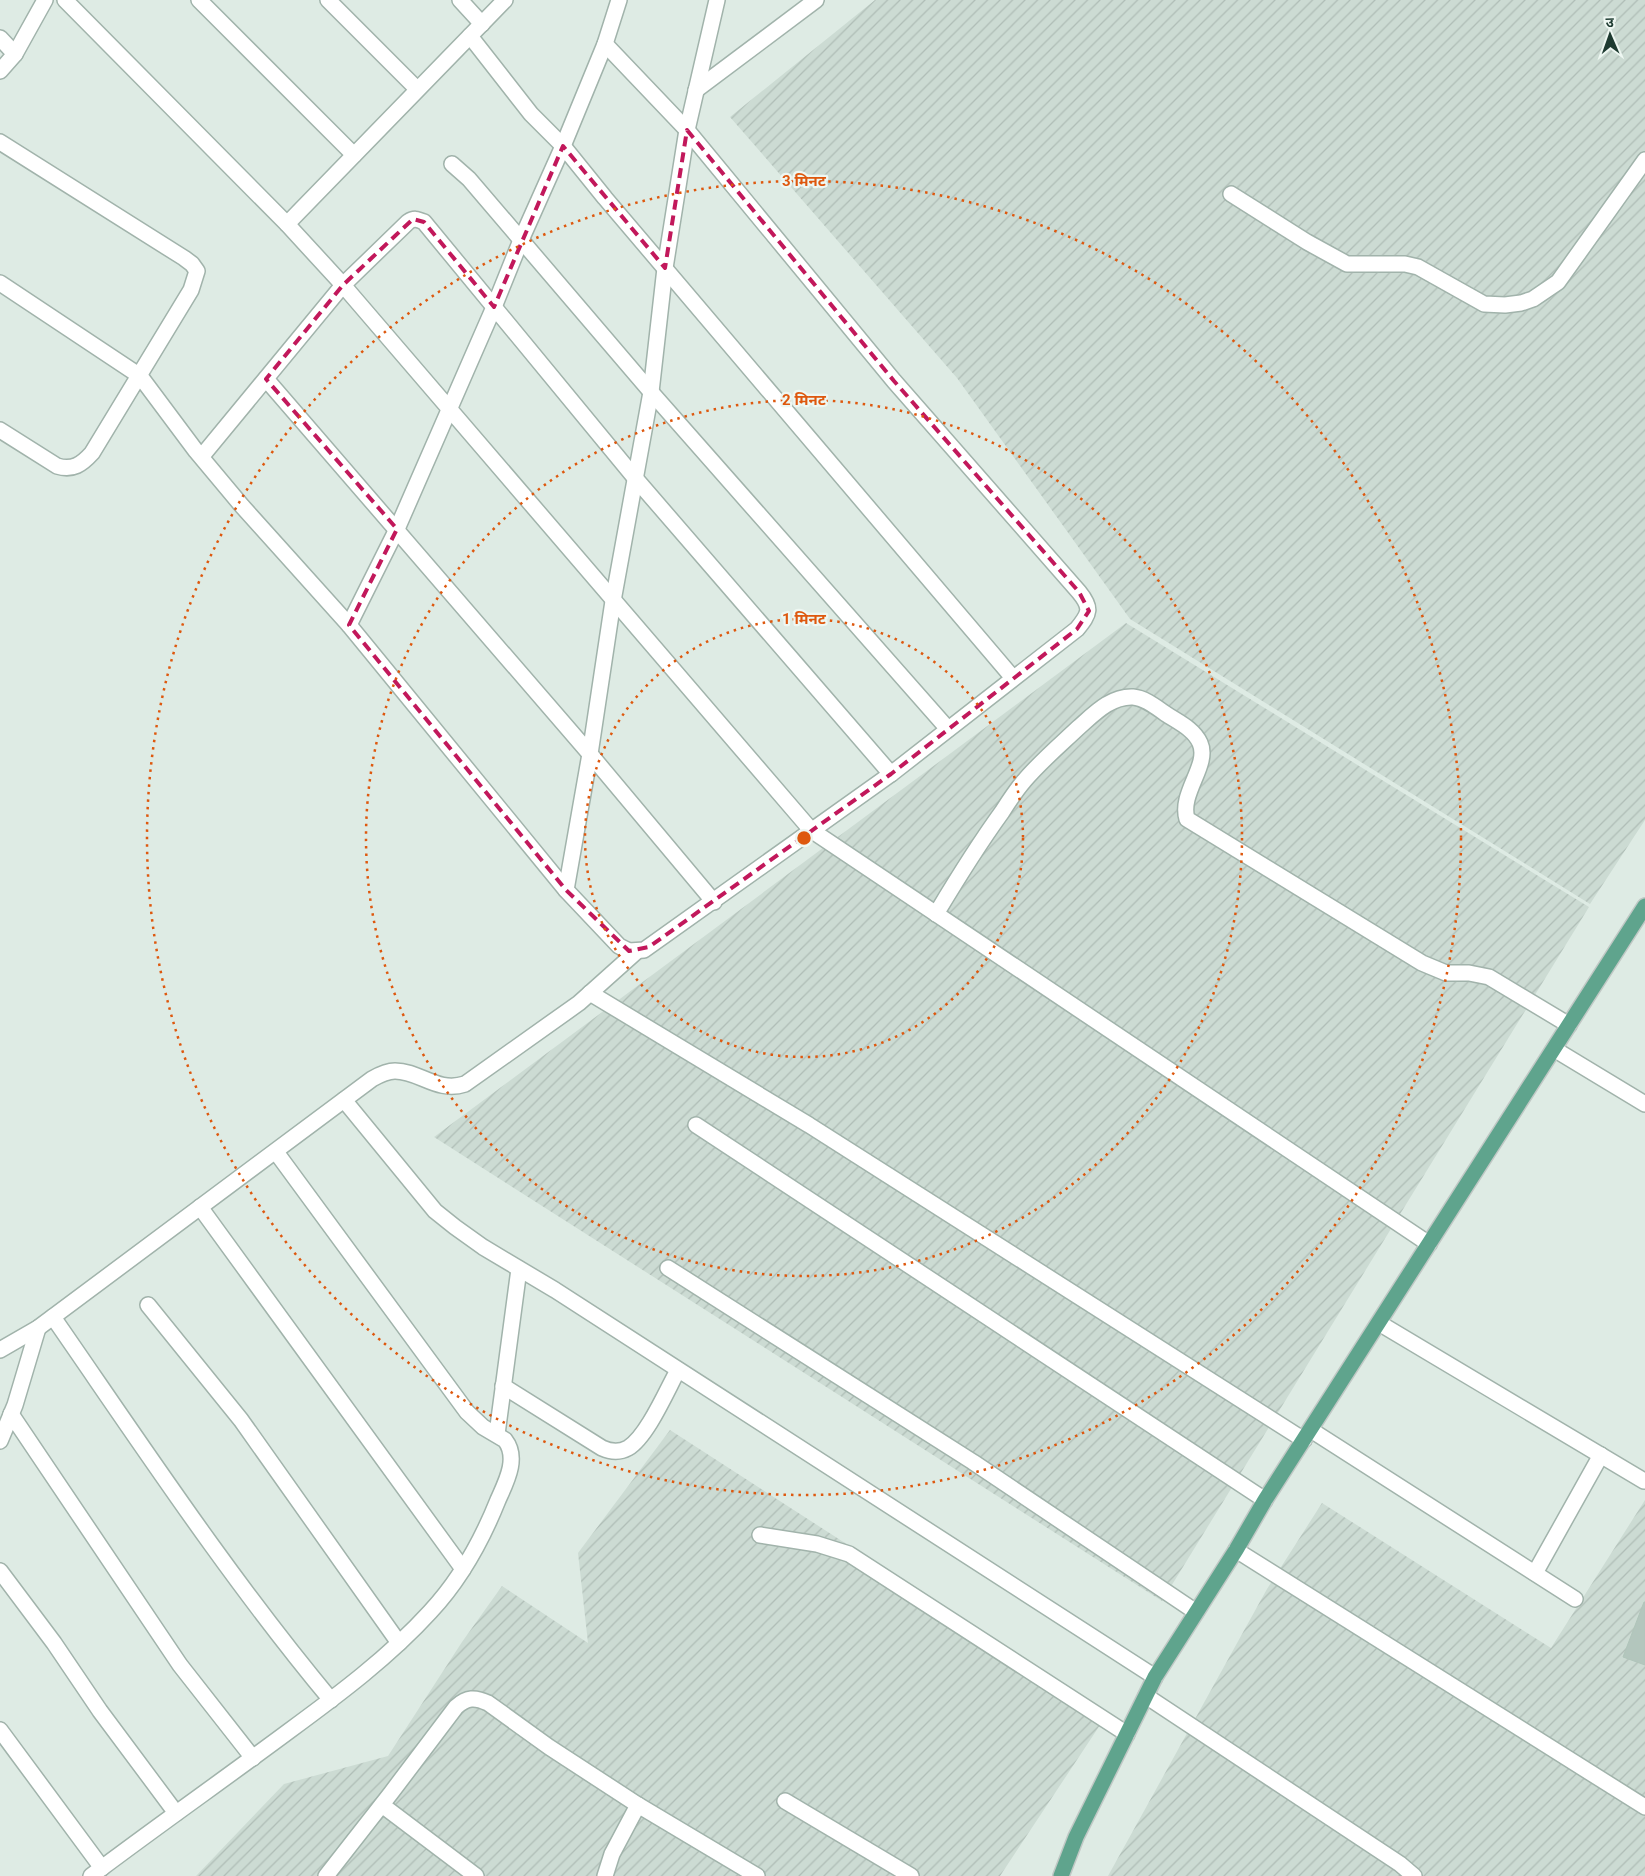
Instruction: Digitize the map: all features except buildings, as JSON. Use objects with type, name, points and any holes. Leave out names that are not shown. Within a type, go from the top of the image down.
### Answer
[{"type":"main road","points":[[1061,1876],[1076,1837],[1155,1677],[1236,1550],[1265,1500],[1645,906]]},
{"type":"street","points":[[0,71],[14,54],[46,0]]},
{"type":"street","points":[[65,0],[286,224],[343,285],[811,830],[1430,1244]]},
{"type":"street","points":[[199,0],[354,155]]},
{"type":"street","points":[[328,0],[417,89]]},
{"type":"street","points":[[460,0],[482,24]]},
{"type":"street","points":[[286,224],[505,0]]},
{"type":"street","points":[[566,890],[590,754],[613,601],[651,392],[665,268],[687,130],[717,0]]},
{"type":"street","points":[[696,90],[816,0]]},
{"type":"street","points":[[349,625],[397,529],[494,307],[521,240],[563,146],[604,44],[617,1]]},
{"type":"street","points":[[470,36],[531,114],[563,146],[1013,678]]},
{"type":"street","points":[[0,38],[14,54]]},
{"type":"street","points":[[0,1350],[38,1328],[372,1079],[384,1073],[396,1071],[447,1087],[465,1084],[579,1003],[636,952],[649,947],[714,902],[811,830],[891,774],[1076,629],[1084,620],[1089,610],[1086,602],[894,381],[687,130],[604,44]]},
{"type":"street","points":[[0,142],[184,258],[192,264],[197,272],[191,290],[140,376],[92,453],[83,463],[75,467],[64,468],[57,466],[0,430]]},
{"type":"street","points":[[1231,194],[1306,242],[1347,264],[1405,264],[1418,267],[1484,304],[1505,305],[1533,299],[1558,282],[1645,160]]},
{"type":"street","points":[[452,164],[469,179],[651,392],[948,729]]},
{"type":"street","points":[[202,456],[343,285],[408,222],[418,219],[424,222],[635,478],[891,774]]},
{"type":"street","points":[[0,283],[140,376],[196,451],[242,506],[349,625],[566,890],[619,946],[628,951],[636,952]]},
{"type":"street","points":[[266,379],[590,754],[714,902]]},
{"type":"street","points":[[936,914],[986,834],[1023,781],[1101,707],[1118,699],[1132,697],[1143,699],[1157,707],[1195,734],[1201,745],[1202,757],[1186,798],[1184,809],[1187,819],[1422,963],[1446,973],[1469,973],[1489,977],[1569,1025]]},
{"type":"street","points":[[590,993],[809,1125],[1307,1435],[1575,1599]]},
{"type":"street","points":[[1554,1048],[1645,1104]]},
{"type":"street","points":[[344,1100],[435,1210],[482,1246],[1155,1677]]},
{"type":"street","points":[[696,1125],[1265,1500]]},
{"type":"street","points":[[0,1730],[96,1872],[331,1700],[399,1643],[431,1612],[464,1568],[484,1534],[509,1476],[511,1455],[508,1444],[497,1434],[479,1424],[467,1412],[276,1152]]},
{"type":"street","points":[[200,1207],[464,1568]]},
{"type":"street","points":[[668,1268],[973,1462],[1196,1612]]},
{"type":"street","points":[[497,1434],[520,1269]]},
{"type":"street","points":[[148,1305],[241,1420],[399,1643]]},
{"type":"street","points":[[53,1317],[186,1509],[289,1650],[331,1700]]},
{"type":"street","points":[[1379,1323],[1644,1482]]},
{"type":"street","points":[[0,1441],[11,1414],[38,1328]]},
{"type":"street","points":[[503,1386],[602,1448],[618,1452],[626,1449],[641,1435],[678,1370]]},
{"type":"street","points":[[11,1414],[180,1665],[253,1758]]},
{"type":"street","points":[[1534,1573],[1601,1455]]},
{"type":"street","points":[[760,1535],[817,1544],[849,1554],[1127,1734]]},
{"type":"street","points":[[1236,1550],[1645,1807]]},
{"type":"street","points":[[0,1571],[176,1813]]},
{"type":"street","points":[[1146,1696],[1400,1864],[1414,1876]]},
{"type":"street","points":[[326,1876],[456,1707],[462,1701],[471,1698],[488,1703],[549,1747],[638,1806],[757,1876]]},
{"type":"street","points":[[786,1801],[911,1876]]},
{"type":"street","points":[[382,1805],[476,1876]]},
{"type":"street","points":[[605,1876],[612,1854],[638,1806]]},
{"type":"highlighted area","points":[[687,130],[894,381],[1079,592],[1089,611],[1077,629],[891,774],[649,947],[629,951],[566,890],[349,625],[397,529],[266,379],[343,285],[413,219],[424,222],[494,307],[563,146],[665,268]]},
{"type":"shaded area","points":[[875,0],[1645,0],[1645,820],[1590,904],[1130,619],[957,378],[730,117]]},
{"type":"shaded area","points":[[1126,623],[1589,907],[1162,1601],[434,1137]]},
{"type":"shaded area","points":[[670,1430],[1108,1713],[1000,1876],[196,1876],[284,1784],[388,1756],[462,1642],[502,1586],[588,1643],[578,1553]]},
{"type":"shaded area","points":[[1645,1500],[1645,1876],[1108,1876],[1267,1589],[1322,1503],[1551,1648]]}]
